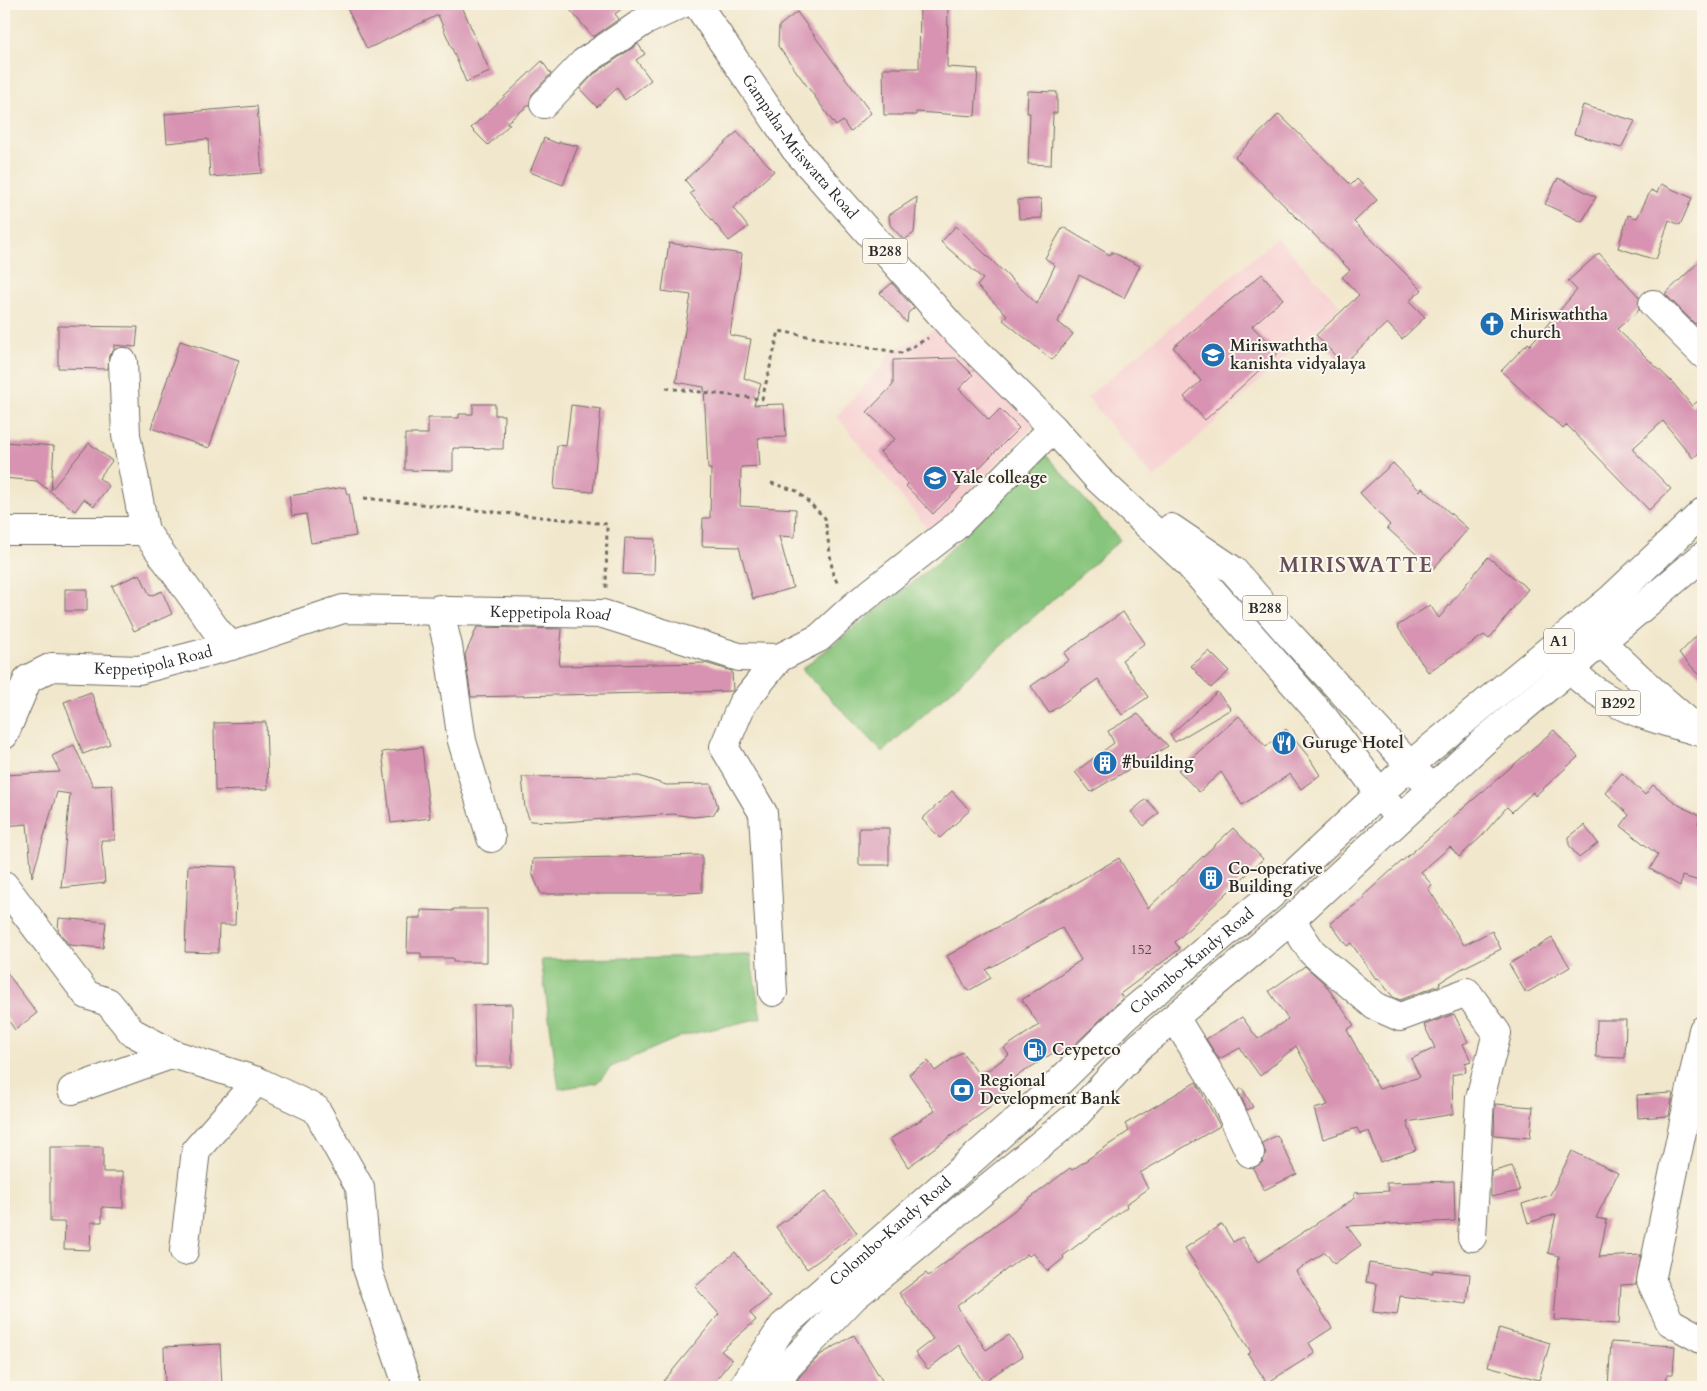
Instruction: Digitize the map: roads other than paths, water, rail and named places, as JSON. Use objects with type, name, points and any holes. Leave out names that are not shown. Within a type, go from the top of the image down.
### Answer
[{"type":"main road","points":[[544,104],[584,62],[644,22],[682,4]]},
{"type":"main road","name":"Gampaha-Mriswatta Road","points":[[697,4],[795,149],[951,326],[1053,428],[1097,478],[1186,560],[1325,719],[1398,818]]},
{"type":"main road","points":[[1653,304],[1703,354]]},
{"type":"main road","points":[[124,362],[126,435],[145,532],[217,631],[232,646]]},
{"type":"main road","name":"Keppetipola Road","points":[[4,735],[28,679],[52,667],[139,670],[232,646],[343,609],[439,609],[603,614],[738,657],[779,658],[819,638],[854,606],[955,527],[1053,428]]},
{"type":"main road","name":"Gampaha-Mriswatta Road","points":[[1097,478],[1233,570],[1431,788]]},
{"type":"main road","name":"Colombo-Kandy Road","points":[[743,1387],[783,1326],[1050,1091],[1125,1017],[1256,908],[1409,766],[1612,598],[1703,512]]},
{"type":"main road","points":[[4,532],[145,532]]},
{"type":"main road","name":"Colombo-Kandy Road","points":[[775,1387],[788,1366],[854,1297],[1074,1117],[1139,1047],[1291,920],[1431,788],[1703,556]]},
{"type":"main road","points":[[439,609],[448,646],[462,741],[491,838]]},
{"type":"main road","name":"B292","points":[[1581,622],[1702,733]]},
{"type":"main road","name":"B292","points":[[1549,649],[1570,670],[1609,699],[1657,719],[1702,733]]},
{"type":"main road","points":[[773,992],[762,813],[724,747],[742,704],[779,658]]},
{"type":"main road","points":[[4,886],[86,995],[108,1002],[132,1032],[172,1054],[257,1081],[316,1109],[360,1188],[367,1268],[408,1387]]},
{"type":"main road","points":[[1291,920],[1312,952],[1375,1006],[1400,1017],[1467,992],[1497,1033],[1480,1098],[1472,1237]]},
{"type":"main road","points":[[1175,1018],[1224,1097],[1250,1154]]},
{"type":"main road","points":[[1703,1030],[1651,1281],[1670,1322],[1703,1340]]},
{"type":"main road","points":[[72,1090],[172,1054]]},
{"type":"main road","points":[[184,1251],[196,1150],[257,1081]]},
{"type":"main road","points":[[1050,1091],[1074,1117]]},
{"type":"place","name":"Miriswaththa church","points":[[1492,324]]},
{"type":"place","name":"Miriswaththa kanishta vidyalaya","points":[[1213,355]]},
{"type":"place","name":"Yale colleage","points":[[935,478]]},
{"type":"place","name":"Guruge Hotel","points":[[1284,743]]},
{"type":"place","name":"#building","points":[[1105,763]]},
{"type":"place","name":"Co-operative Building","points":[[1211,878]]},
{"type":"place","name":"Ceypetco","points":[[1035,1050]]},
{"type":"place","name":"Regional Development Bank","points":[[962,1090]]},
{"type":"district","name":"MIRISWATTE","points":[[1356,565]]}]
